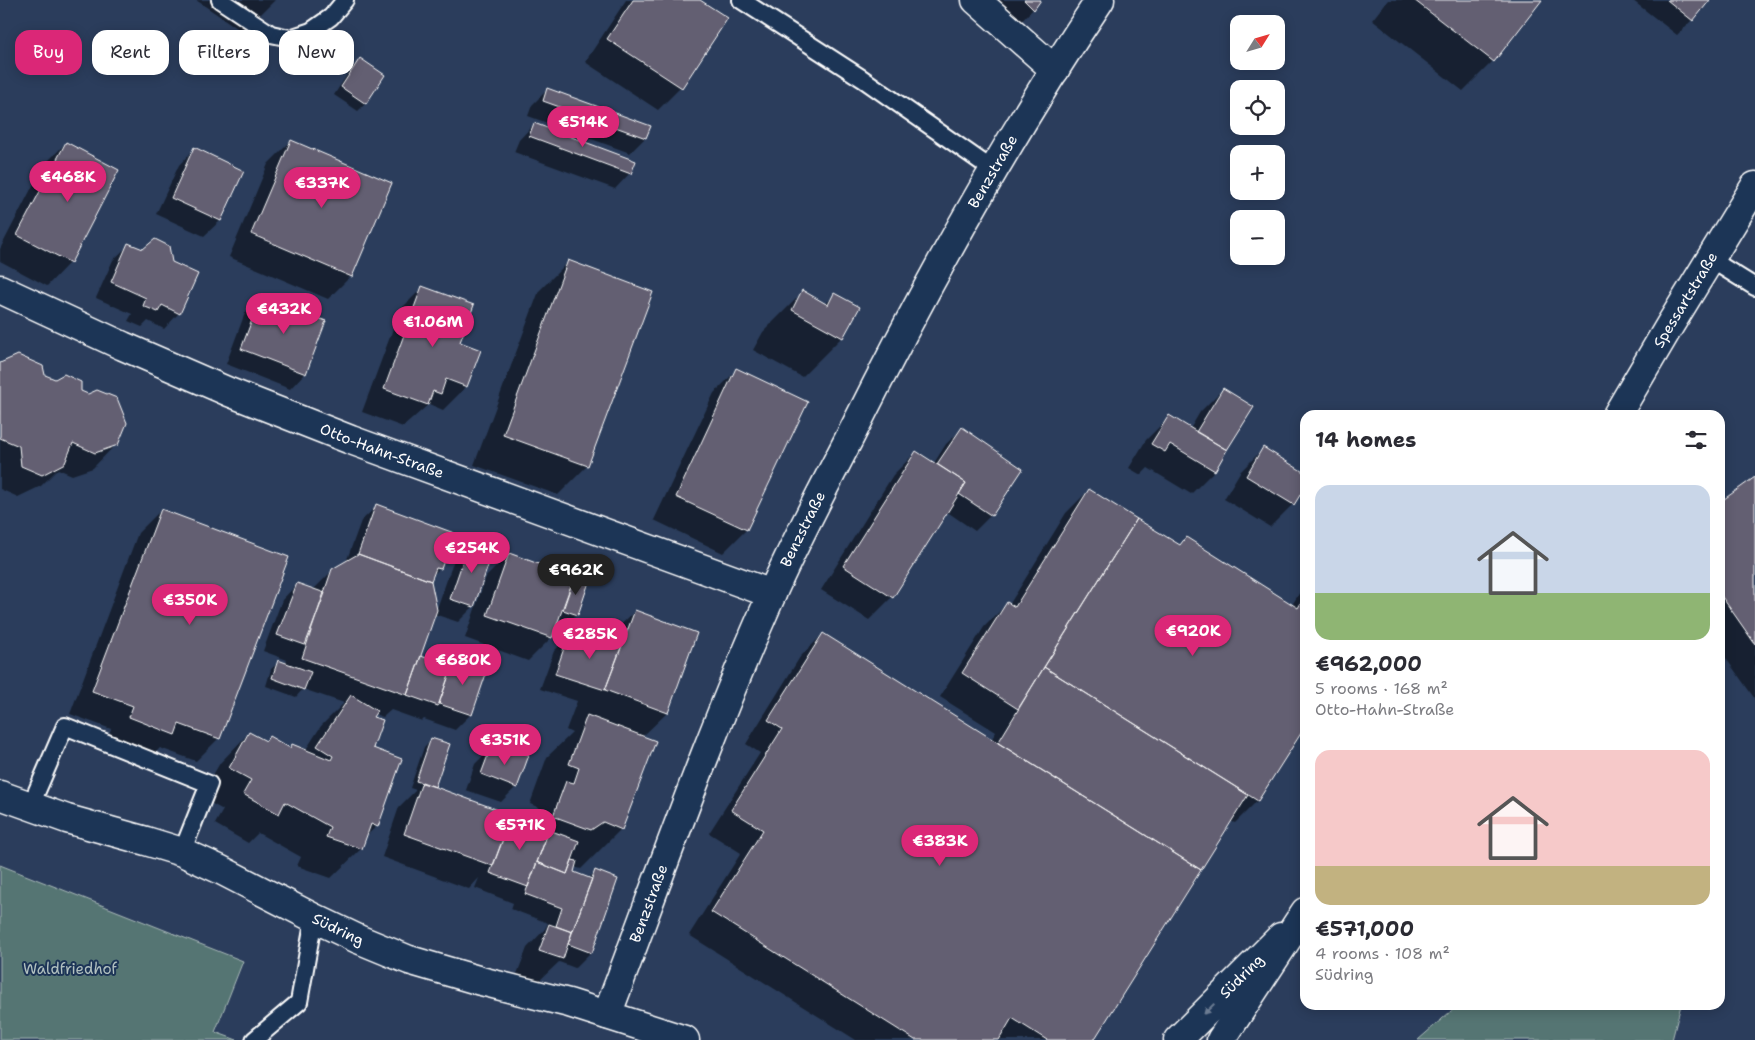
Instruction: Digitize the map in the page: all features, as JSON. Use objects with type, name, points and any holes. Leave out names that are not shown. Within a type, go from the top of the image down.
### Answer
[{"type":"street","points":[[976,0],[1054,70]]},
{"type":"street","name":"Benzstraße","points":[[607,1015],[735,679],[772,594],[887,363],[976,199],[1054,70],[1100,0]]},
{"type":"street","name":"Spessartstraße","points":[[1620,410],[1755,186]]},
{"type":"street","name":"Otto-Hahn-Straße","points":[[0,289],[123,346],[230,392],[361,443],[772,594]]},
{"type":"street","name":"Südring","points":[[0,795],[30,807],[182,852],[358,939],[409,960],[481,981],[561,1000],[685,1040]]},
{"type":"street","name":"Südring","points":[[1178,1040],[1300,917]]},
{"type":"street","points":[[1221,1040],[1300,920]]},
{"type":"lane","points":[[220,0],[271,34],[290,38],[311,31],[331,17],[345,0]]},
{"type":"lane","points":[[741,0],[863,79],[993,170]]},
{"type":"lane","points":[[1710,259],[1755,287]]},
{"type":"lane","points":[[30,807],[65,726],[210,784],[182,852]]},
{"type":"lane","points":[[254,1040],[299,1002],[314,918]]},
{"type":"green space","name":"Waldfriedhof","points":[[0,865],[243,961],[215,1032],[237,1040],[0,1040]]},
{"type":"green space","points":[[1452,1010],[1680,1010],[1672,1040],[1418,1040]]},
{"type":"building","points":[[633,0],[700,0],[728,18],[682,88],[607,39]]},
{"type":"building","points":[[1024,0],[1041,0],[1034,10]]},
{"type":"building","points":[[1414,0],[1542,0],[1494,62]]},
{"type":"building","points":[[1667,0],[1710,0],[1693,21]]},
{"type":"building","points":[[360,58],[385,75],[366,104],[341,87],[349,75],[354,75],[354,67]]},
{"type":"building","points":[[547,88],[651,126],[646,138],[543,101]]},
{"type":"building","points":[[534,123],[636,161],[631,174],[529,136]]},
{"type":"building","points":[[291,140],[392,183],[352,277],[251,234]]},
{"type":"building","points":[[66,142],[119,170],[71,263],[17,235]]},
{"type":"building","points":[[194,147],[244,171],[221,221],[171,198]]},
{"type":"building","points":[[155,239],[169,246],[172,262],[198,274],[180,314],[162,305],[158,312],[143,306],[146,298],[111,282],[128,243],[143,249]]},
{"type":"building","points":[[568,260],[653,292],[588,466],[503,435]]},
{"type":"building","points":[[422,286],[474,305],[460,342],[481,350],[467,387],[446,379],[441,394],[433,391],[428,405],[384,389]]},
{"type":"building","points":[[802,290],[828,305],[834,293],[860,307],[843,338],[792,310]]},
{"type":"building","points":[[261,296],[326,321],[306,374],[241,349]]},
{"type":"building","points":[[18,355],[43,366],[45,375],[55,379],[64,374],[81,382],[81,391],[88,394],[97,390],[117,398],[127,423],[118,445],[95,453],[73,443],[65,463],[42,475],[21,466],[19,446],[0,438],[0,363]]},
{"type":"building","points":[[736,368],[808,402],[747,530],[676,497]]},
{"type":"building","points":[[1223,388],[1254,407],[1227,450],[1196,432]]},
{"type":"building","points":[[1169,415],[1227,450],[1215,471],[1170,444],[1165,452],[1151,444]]},
{"type":"building","points":[[962,427],[1023,469],[992,516],[959,494],[966,483],[937,464]]},
{"type":"building","points":[[1263,447],[1300,470],[1300,495],[1294,505],[1246,476]]},
{"type":"building","points":[[916,451],[966,483],[893,598],[843,566]]},
{"type":"building","points":[[1755,477],[1755,644],[1725,601],[1725,498]]},
{"type":"building","points":[[1089,489],[1137,519],[1018,709],[962,673],[1007,602],[1015,607]]},
{"type":"building","points":[[376,504],[454,533],[441,569],[436,568],[431,581],[358,554]]},
{"type":"building","points":[[161,509],[289,557],[220,739],[179,724],[175,735],[129,717],[133,706],[92,691]]},
{"type":"building","points":[[1137,519],[1180,545],[1186,537],[1298,608],[1300,605],[1300,735],[1258,801],[1044,667]]},
{"type":"building","points":[[470,540],[494,548],[474,607],[450,599]]},
{"type":"building","points":[[509,553],[574,577],[552,638],[487,615]]},
{"type":"building","points":[[358,554],[431,581],[437,610],[407,695],[302,658],[332,569]]},
{"type":"building","points":[[574,577],[589,582],[578,615],[563,610]]},
{"type":"building","points":[[297,583],[325,593],[305,645],[277,635]]},
{"type":"building","points":[[635,610],[697,633],[668,713],[605,690]]},
{"type":"building","points":[[620,627],[626,635],[605,690],[555,674],[569,634],[606,648],[612,631]]},
{"type":"building","points":[[823,633],[1201,870],[1094,1040],[1047,1040],[1012,1018],[999,1040],[915,1040],[711,912],[763,830],[731,810],[782,729],[768,720]]},
{"type":"building","points":[[421,656],[452,667],[438,706],[407,695]]},
{"type":"building","points":[[455,657],[488,668],[472,715],[439,704]]},
{"type":"building","points":[[278,660],[311,672],[304,690],[272,678]]},
{"type":"building","points":[[1044,667],[1248,795],[1201,870],[998,743]]},
{"type":"building","points":[[351,695],[377,711],[373,717],[383,720],[373,748],[402,759],[378,827],[371,824],[362,849],[326,837],[330,827],[285,802],[279,814],[243,794],[251,780],[229,768],[249,732],[266,741],[269,736],[290,748],[292,744],[331,760],[333,756],[317,746]]},
{"type":"building","points":[[587,715],[656,741],[622,830],[603,822],[591,830],[553,816],[566,781],[574,783],[579,768],[569,764]]},
{"type":"building","points":[[431,738],[450,744],[435,787],[416,781]]},
{"type":"building","points":[[506,746],[529,755],[517,788],[481,774],[491,747],[504,752]]},
{"type":"building","points":[[422,782],[512,815],[493,866],[404,834]]},
{"type":"building","points":[[512,815],[549,830],[528,887],[490,873]]},
{"type":"building","points":[[549,830],[579,841],[567,874],[537,862]]},
{"type":"building","points":[[572,860],[577,861],[574,872],[592,879],[572,932],[556,926],[562,908],[525,894],[537,862],[567,874]]},
{"type":"building","points":[[595,870],[618,879],[592,953],[568,944]]},
{"type":"building","points":[[549,924],[572,932],[563,959],[539,951]]}]
